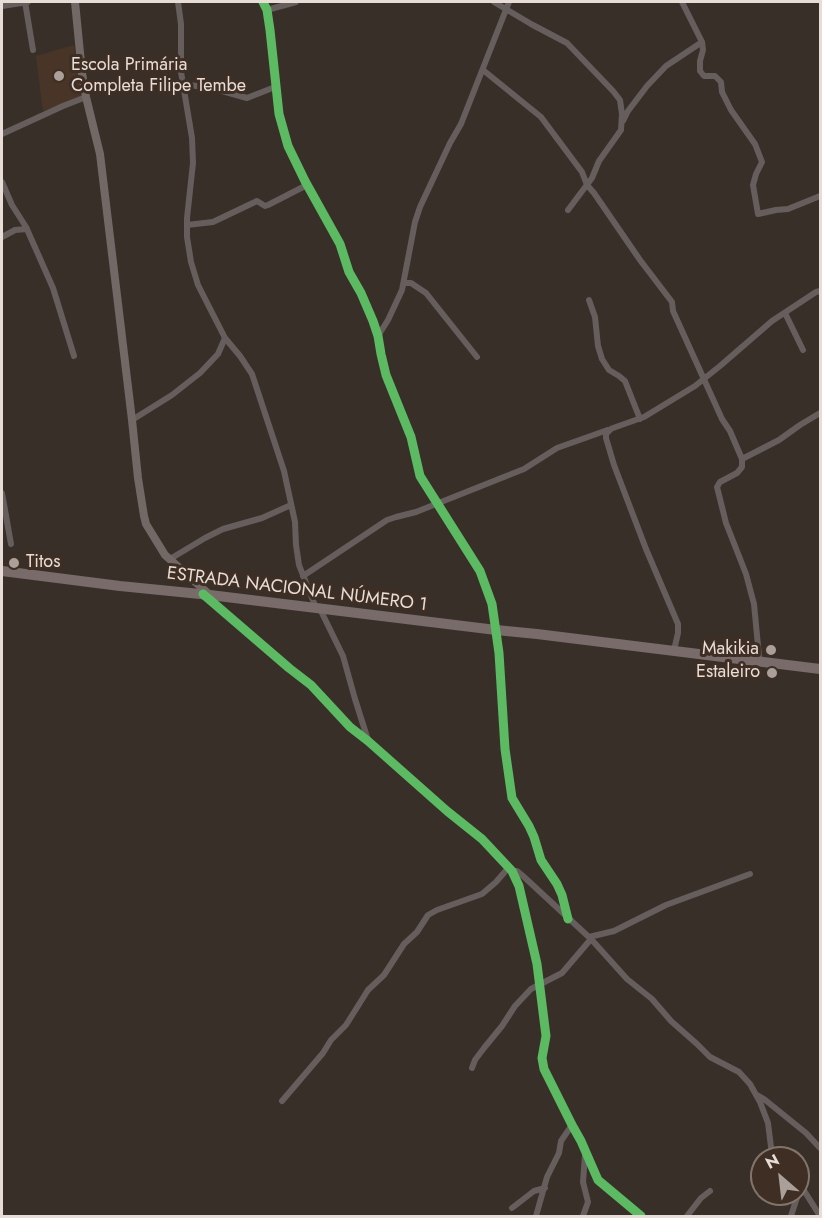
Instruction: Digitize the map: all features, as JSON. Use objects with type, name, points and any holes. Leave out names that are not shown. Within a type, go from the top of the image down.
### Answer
[{"type":"highway","name":"ESTRADA NACIONAL NÚMERO 1","points":[[2,571],[820,669]]},
{"type":"street","points":[[2,6],[27,2],[33,50]]},
{"type":"street","points":[[75,2],[82,73],[100,154],[138,478],[146,524],[165,555],[289,668],[311,685],[350,727],[482,839],[510,869],[519,886],[537,964],[546,1036],[542,1061],[544,1069],[598,1180],[641,1216]]},
{"type":"street","points":[[178,2],[181,24],[181,72],[192,138],[193,163],[187,237],[194,273],[225,338],[252,374],[284,471],[295,522],[297,558],[318,609],[343,656],[368,741]]},
{"type":"street","points":[[263,2],[267,10],[279,114],[288,146],[340,244],[349,272],[367,306],[378,336],[383,365],[411,437],[420,476],[480,571],[492,604],[505,749],[512,798],[532,832],[541,860],[557,884],[568,918]]},
{"type":"street","points":[[267,10],[296,2]]},
{"type":"street","points":[[494,2],[508,5],[531,24],[567,43],[618,97],[621,105],[621,130],[599,161],[592,178],[568,210]]},
{"type":"street","points":[[682,2],[702,42],[700,71],[704,75],[715,76],[721,82],[722,92],[730,110],[755,144],[762,162],[753,185],[758,214],[788,209],[820,196]]},
{"type":"street","points":[[378,336],[402,290],[420,207],[461,124],[508,5]]},
{"type":"street","points":[[622,122],[647,86],[666,66],[702,42]]},
{"type":"street","points":[[483,70],[541,117],[582,172],[587,185],[640,260],[672,302],[673,311],[742,459],[742,466],[737,473],[720,482],[717,487],[726,523],[746,574],[754,604],[759,656]]},
{"type":"street","points":[[184,84],[215,89],[247,98],[276,87]]},
{"type":"street","points":[[2,134],[86,97]]},
{"type":"street","points":[[2,182],[27,229],[53,288],[74,356]]},
{"type":"street","points":[[187,225],[213,222],[257,201],[265,206],[307,185]]},
{"type":"street","points":[[15,230],[19,217]]},
{"type":"street","points":[[2,237],[15,230],[27,229]]},
{"type":"street","points":[[404,283],[411,283],[426,293],[477,357]]},
{"type":"street","points":[[303,576],[387,520],[416,512],[524,469],[557,448],[640,419],[695,386],[772,321],[820,291]]},
{"type":"street","points":[[589,300],[595,317],[598,346],[602,359],[609,370],[625,381],[640,419]]},
{"type":"street","points":[[784,313],[803,350]]},
{"type":"street","points":[[132,420],[172,395],[200,373],[218,354],[225,338]]},
{"type":"street","points":[[742,459],[779,440],[820,413]]},
{"type":"street","points":[[611,428],[606,438],[614,465],[678,624],[675,646]]},
{"type":"street","points":[[2,493],[11,544]]},
{"type":"street","points":[[170,559],[223,529],[262,518],[291,505]]},
{"type":"street","points":[[350,727],[361,718]]},
{"type":"street","points":[[510,869],[523,876],[590,938],[627,979],[652,999],[710,1057],[739,1072],[757,1095],[768,1123],[771,1146]]},
{"type":"street","points":[[282,1101],[346,1025],[368,990],[384,975],[404,944],[417,932],[428,915],[482,894],[510,869]]},
{"type":"street","points":[[472,1068],[475,1060],[502,1026],[512,1009],[531,989],[566,970],[590,938],[614,931],[666,905],[750,874]]},
{"type":"street","points":[[757,1095],[764,1098],[806,1133],[820,1148]]},
{"type":"street","points":[[536,1216],[547,1177],[559,1153],[561,1140],[572,1125]]},
{"type":"street","points":[[583,1216],[588,1202],[583,1182],[585,1151]]},
{"type":"street","points":[[512,1208],[534,1191],[545,1188]]},
{"type":"street","points":[[687,1216],[697,1202],[710,1191]]},
{"type":"street","points":[[810,1198],[820,1216]]},
{"type":"shaded area","name":"Escola Primária Completa Filipe Tembe","points":[[74,45],[82,97],[43,111],[36,56]]},
{"type":"cycle path","points":[[263,2],[267,10],[270,30],[279,114],[288,146],[340,244],[349,272],[373,321],[386,375],[411,437],[420,476],[480,571],[492,604],[499,653],[505,749],[512,798],[529,826],[541,860],[557,884],[568,919]]},
{"type":"cycle path","points":[[203,594],[311,685],[350,727],[482,839],[512,871],[519,886],[537,964],[546,1036],[542,1058],[544,1069],[598,1180],[641,1216]]},
{"type":"place","name":"Escola Primária Completa Filipe Tembe","points":[[59,76]]},
{"type":"place","name":"Titos","points":[[14,563]]},
{"type":"place","name":"Makikia","points":[[771,650]]},
{"type":"place","name":"Estaleiro","points":[[772,673]]}]
